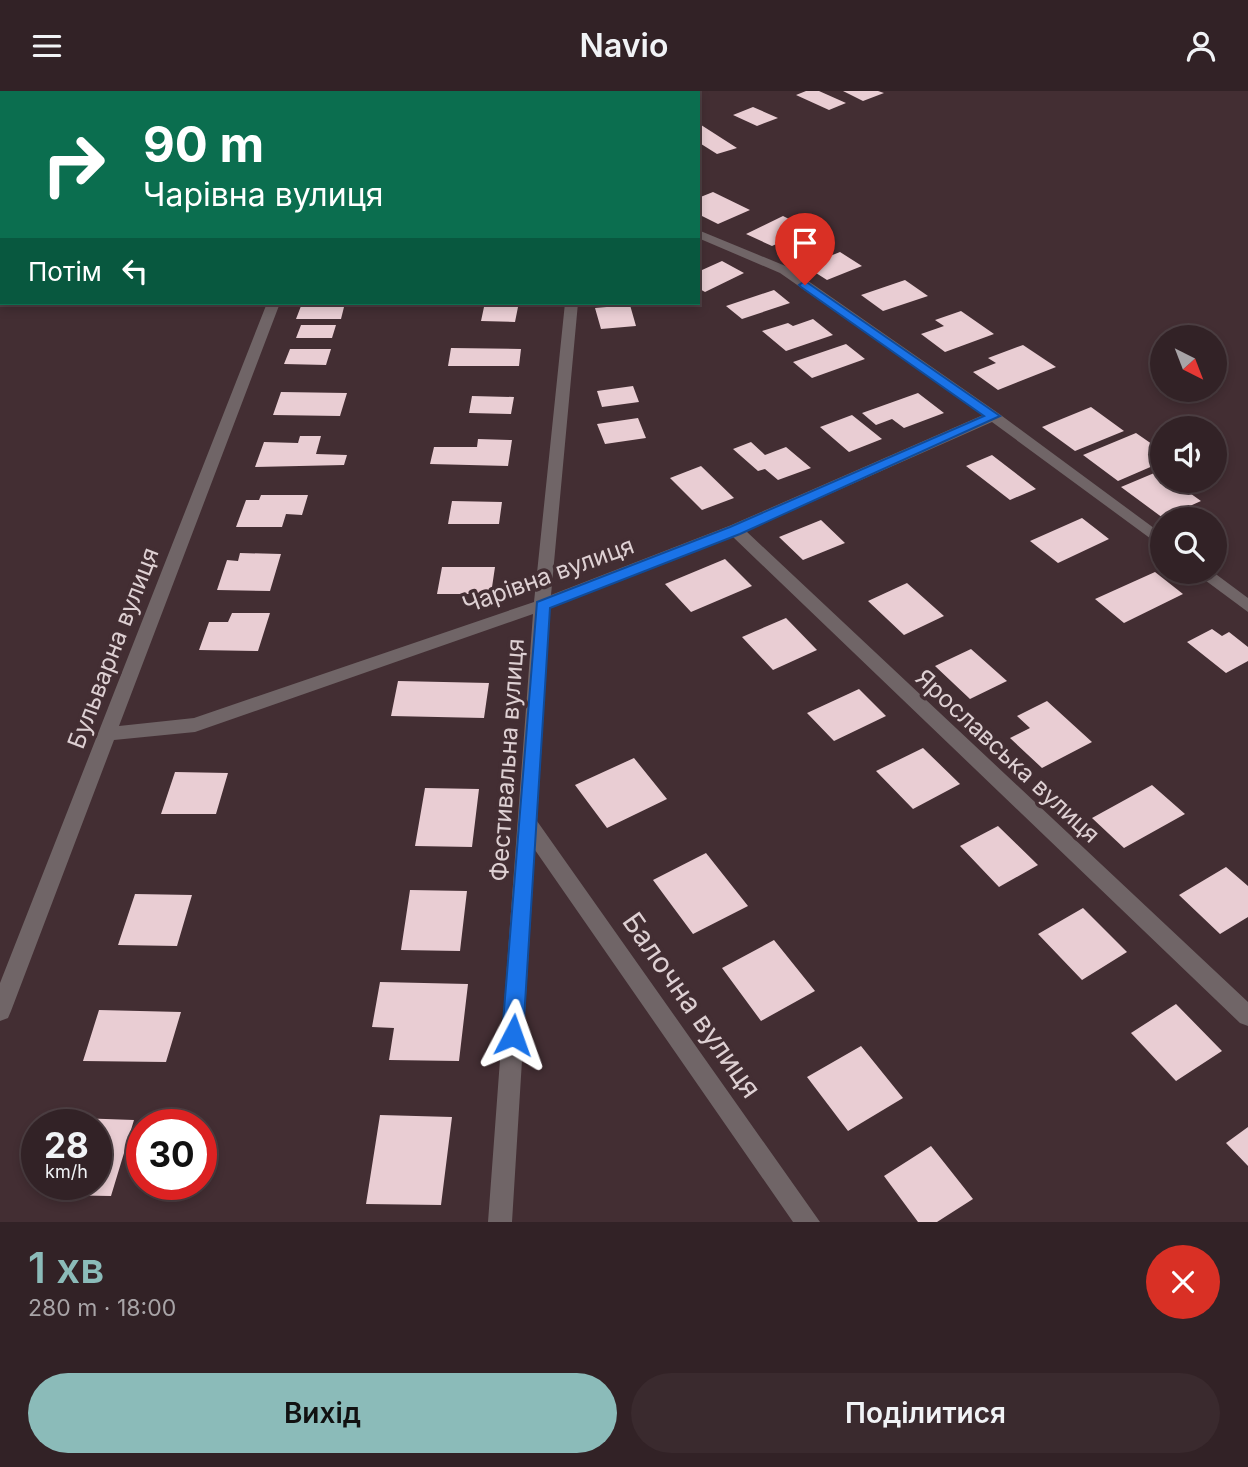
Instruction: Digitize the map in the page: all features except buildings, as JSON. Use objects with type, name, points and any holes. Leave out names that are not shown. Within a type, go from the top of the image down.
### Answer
[{"type":"street","points":[[700,235],[784,270],[993,416],[1150,533]]},
{"type":"street","name":"Бульварна вулиця","points":[[0,1011],[272,305]]},
{"type":"street","name":"Фестивальна вулиця","points":[[500,1222],[542,605],[571,305]]},
{"type":"street","name":"Чарівна вулиця","points":[[106,734],[195,725],[542,605],[735,530],[993,416]]},
{"type":"street","name":"Ярославська вулиця","points":[[735,530],[1248,1017]]},
{"type":"street","points":[[1218,584],[1248,606]]},
{"type":"street","name":"Балочна вулиця","points":[[527,822],[808,1222]]},
{"type":"route","points":[[513,1035],[542,605],[735,530],[993,416],[805,285]]}]
